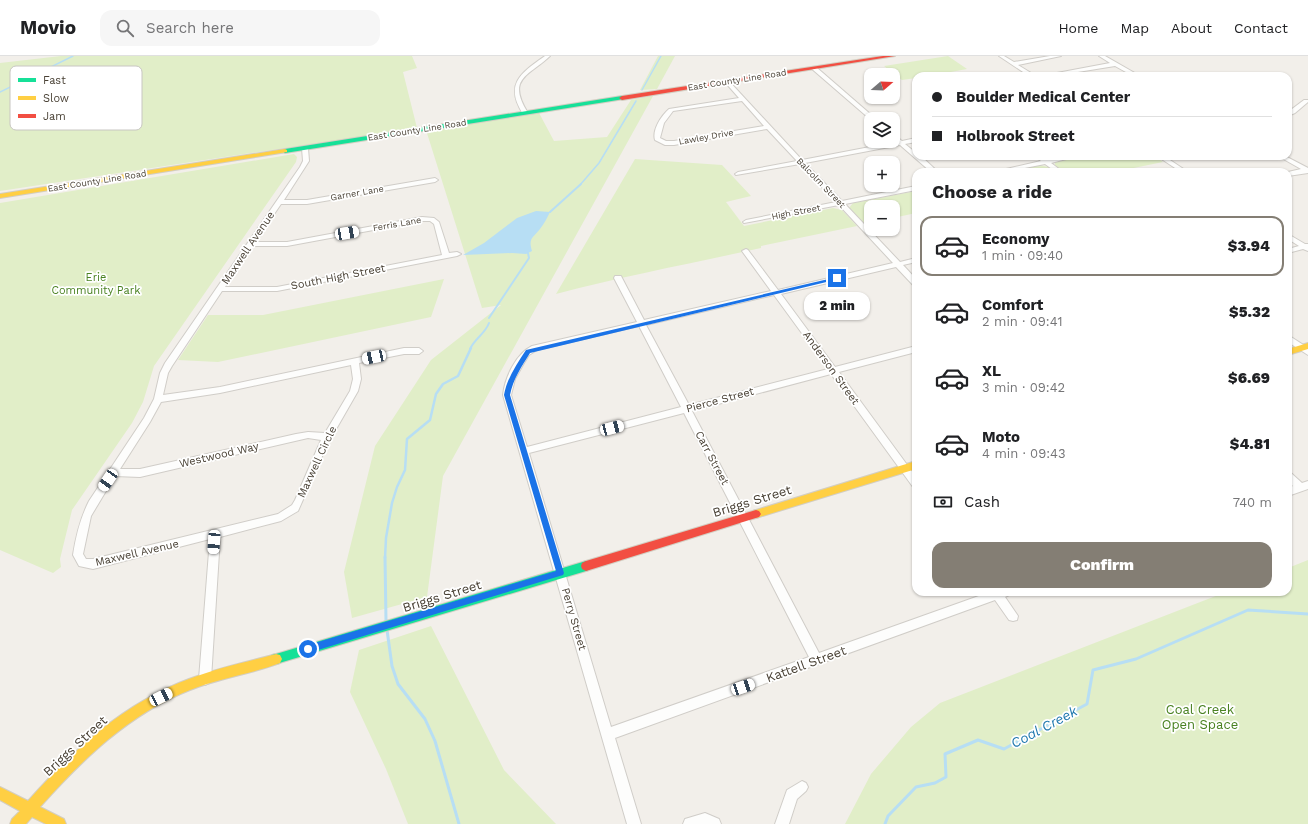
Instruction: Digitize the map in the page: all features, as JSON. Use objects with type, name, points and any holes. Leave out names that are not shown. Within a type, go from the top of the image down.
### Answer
[{"type":"main road","name":"East County Line Road","points":[[834,65],[881,56]]},
{"type":"main road","name":"East County Line Road","points":[[0,196],[893,56]]},
{"type":"main road","points":[[1292,351],[1306,349]]},
{"type":"main road","name":"Briggs Street","points":[[17,824],[76,759],[100,737],[153,701],[205,679],[402,622],[912,466]]},
{"type":"main road","points":[[0,793],[58,824]]},
{"type":"street","points":[[525,113],[516,94],[518,81],[524,74],[548,56]]},
{"type":"street","points":[[1001,56],[1026,72]]},
{"type":"street","points":[[1030,56],[1036,60]]},
{"type":"street","points":[[1013,64],[1059,56]]},
{"type":"street","points":[[1101,56],[1130,72]]},
{"type":"street","points":[[1068,72],[1115,64]]},
{"type":"street","points":[[814,68],[865,112]]},
{"type":"street","name":"Balcolm Street","points":[[727,81],[768,127],[912,279]]},
{"type":"street","name":"Lawley Drive","points":[[743,99],[671,110],[666,115],[656,136],[657,139],[665,143],[674,143],[768,127]]},
{"type":"street","points":[[1292,112],[1306,101]]},
{"type":"street","points":[[738,174],[912,141]]},
{"type":"street","points":[[901,143],[912,153]]},
{"type":"street","name":"Maxwell Avenue","points":[[215,534],[93,564],[83,563],[78,556],[86,516],[112,472],[147,420],[158,399],[164,373],[168,365],[303,167],[306,161],[305,148]]},
{"type":"street","points":[[921,160],[930,168]]},
{"type":"street","points":[[1043,160],[1054,168]]},
{"type":"street","points":[[1016,168],[1056,160]]},
{"type":"street","points":[[1166,160],[1180,168]]},
{"type":"street","points":[[1288,160],[1307,170]]},
{"type":"street","points":[[1292,173],[1307,170]]},
{"type":"street","name":"Garner Lane","points":[[279,202],[307,202],[435,180]]},
{"type":"street","name":"High Street","points":[[746,222],[912,189]]},
{"type":"street","name":"Ferris Lane","points":[[250,244],[287,244],[422,219],[432,219],[437,223],[446,256]]},
{"type":"street","points":[[1292,238],[1307,247]]},
{"type":"street","points":[[1292,250],[1307,247]]},
{"type":"street","name":"Anderson Street","points":[[746,251],[912,479]]},
{"type":"street","name":"South High Street","points":[[219,289],[277,289],[457,254]]},
{"type":"street","name":"Perry Street","points":[[634,824],[507,392],[516,370],[525,355],[535,348],[912,261]]},
{"type":"street","name":"Carr Street","points":[[618,278],[817,660]]},
{"type":"street","points":[[1292,340],[1306,349]]},
{"type":"street","name":"Pierce Street","points":[[524,451],[912,349]]},
{"type":"street","points":[[158,399],[220,390],[404,351],[419,351]]},
{"type":"street","name":"Maxwell Circle","points":[[215,534],[281,517],[295,508],[300,501],[326,437],[354,391],[357,379],[355,361]]},
{"type":"street","name":"Westwood Way","points":[[112,472],[140,473],[296,437],[308,435],[326,437]]},
{"type":"street","points":[[1292,478],[1304,486]]},
{"type":"street","points":[[1292,490],[1304,486]]},
{"type":"street","points":[[205,679],[215,534]]},
{"type":"street","name":"Kattell Street","points":[[607,735],[991,596]]},
{"type":"street","points":[[1001,596],[1013,616]]},
{"type":"street","points":[[782,824],[792,795],[802,787]]},
{"type":"street","points":[[690,824],[705,820],[714,824]]},
{"type":"green space","points":[[61,56],[412,56],[417,68],[403,72],[417,128],[0,191],[0,63]]},
{"type":"green space","points":[[658,56],[675,56],[657,89],[640,90]]},
{"type":"green space","points":[[948,56],[967,69],[951,72],[912,72],[912,79],[902,80],[900,78],[900,68],[887,68],[884,66]]},
{"type":"green space","points":[[653,96],[443,476],[427,597],[352,618],[344,572],[375,446],[431,360],[501,305],[482,308],[426,130],[538,111],[554,141],[607,137],[631,100]]},
{"type":"green space","name":"Erie Community Park","points":[[294,154],[297,157],[296,162],[154,366],[143,402],[132,423],[72,510],[60,559],[61,567],[53,573],[0,550],[0,203]]},
{"type":"green space","points":[[635,159],[722,165],[751,196],[726,202],[744,226],[833,208],[842,210],[857,226],[761,246],[761,248],[633,275],[556,294]]},
{"type":"green space","points":[[1065,160],[1160,160],[1163,162],[1134,168],[1059,168],[1055,165],[1055,162]]},
{"type":"green space","points":[[1040,165],[1049,168],[1025,168]]},
{"type":"green space","points":[[912,192],[912,214],[900,216],[900,200],[869,200]]},
{"type":"green space","points":[[864,201],[864,223],[849,208],[853,203]]},
{"type":"green space","points":[[444,279],[431,317],[218,362],[178,360],[208,315],[263,315]]},
{"type":"green space","name":"Coal Creek Open Space","points":[[1308,560],[1308,824],[845,824],[871,774],[911,727],[940,703],[1216,596],[1292,596],[1292,566]]},
{"type":"green space","points":[[431,626],[504,770],[556,824],[408,824],[386,769],[350,692],[359,650]]},
{"type":"water","points":[[536,211],[550,212],[543,225],[532,238],[532,251],[526,254],[512,253],[463,255],[484,243],[517,218]]},
{"type":"waterway","points":[[53,66],[73,56]]},
{"type":"waterway","points":[[642,90],[661,56]]},
{"type":"waterway","points":[[0,92],[10,87]]},
{"type":"waterway","points":[[580,185],[599,163],[636,101]]},
{"type":"waterway","points":[[550,212],[580,185]]},
{"type":"waterway","points":[[489,318],[529,258],[528,253]]},
{"type":"waterway","points":[[470,349],[489,323]]},
{"type":"waterway","points":[[385,558],[386,538],[392,503],[397,487],[405,470],[407,439],[430,420],[436,394],[443,384],[458,376],[471,348]]},
{"type":"waterway","points":[[385,558],[386,621]]},
{"type":"waterway","name":"Coal Creek","points":[[885,824],[888,816],[916,787],[935,783],[946,777],[945,754],[978,740],[1004,749],[1087,704],[1093,670],[1136,659],[1248,610],[1308,614]]},
{"type":"waterway","points":[[387,630],[392,666],[398,684],[425,719],[435,741],[459,824]]},
{"type":"traffic: fast","points":[[285,151],[622,98]]},
{"type":"traffic: fast","points":[[276,659],[586,566]]},
{"type":"traffic: slow","points":[[0,196],[285,151]]},
{"type":"traffic: slow","points":[[1292,351],[1308,346]]},
{"type":"traffic: slow","points":[[756,514],[912,466]]},
{"type":"traffic: slow","points":[[17,824],[54,782],[94,743],[138,710],[162,696],[188,685],[276,659]]},
{"type":"traffic: slow","points":[[0,793],[59,824]]},
{"type":"traffic: jam","points":[[622,98],[893,56]]},
{"type":"traffic: jam","points":[[586,566],[756,514]]},
{"type":"route","points":[[308,649],[455,606],[560,573],[511,404],[507,395],[508,387],[516,370],[528,351],[535,348],[837,278]]}]
